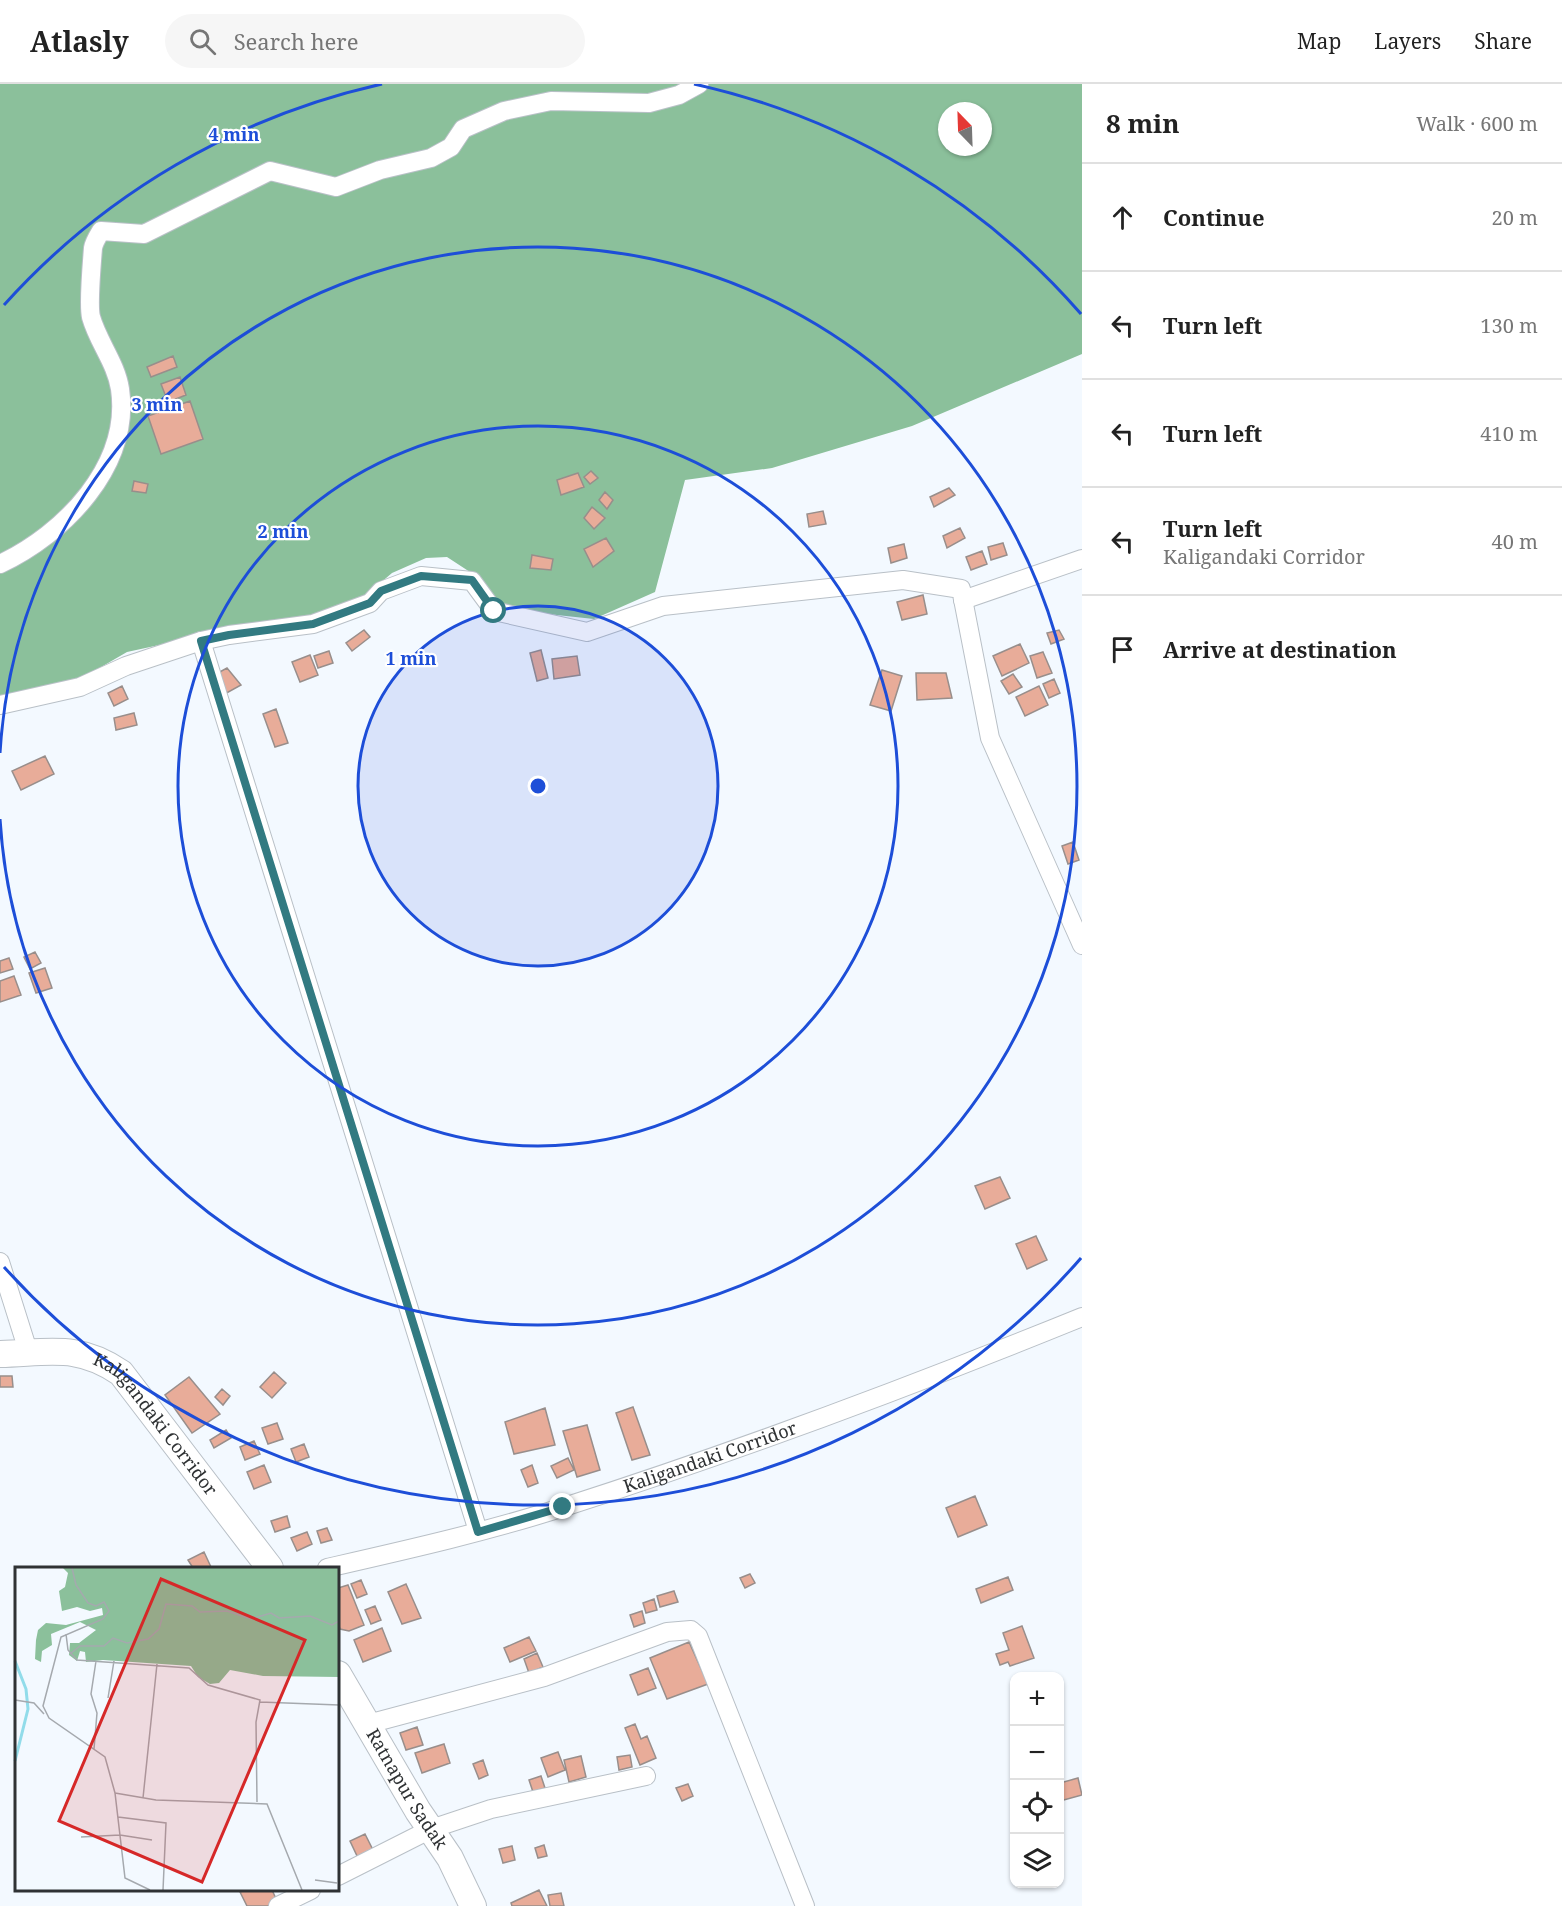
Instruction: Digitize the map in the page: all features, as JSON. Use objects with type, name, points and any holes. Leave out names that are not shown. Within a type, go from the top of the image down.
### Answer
[{"type":"main road","name":"Kaligandaki Corridor","points":[[0,1354],[55,1351],[82,1354],[101,1360],[121,1373],[268,1567]]},
{"type":"main road","name":"Ratnapur Sadak","points":[[339,1676],[450,1858],[473,1906]]},
{"type":"street","points":[[0,564],[47,534],[81,503],[103,474],[116,442],[120,389],[112,364],[90,315],[94,245],[101,231],[144,234],[270,171],[336,187],[380,170],[431,158],[451,147],[463,129],[504,111],[551,101],[649,103],[679,95],[699,84]]},
{"type":"street","points":[[963,600],[1082,559]]},
{"type":"street","points":[[0,705],[80,687],[126,666],[201,641],[313,624],[370,603],[381,591],[421,576],[472,580],[494,611],[587,632],[663,606],[903,580],[961,589],[990,738],[1082,945]]},
{"type":"street","points":[[201,641],[478,1532]]},
{"type":"street","points":[[0,1262],[29,1354]]},
{"type":"street","name":"Kaligandaki Corridor","points":[[335,1567],[478,1532],[563,1507],[931,1378],[1082,1317]]},
{"type":"street","points":[[368,1724],[544,1677],[667,1632],[691,1630],[698,1636],[805,1906]]},
{"type":"street","points":[[339,1875],[431,1829],[491,1809],[645,1776]]},
{"type":"street","points":[[278,1906],[309,1891]]},
{"type":"green space","points":[[0,84],[1082,84],[1082,354],[912,426],[772,468],[685,480],[655,592],[594,619],[500,609],[470,572],[447,557],[426,558],[392,573],[359,601],[310,618],[233,629],[127,652],[77,681],[0,701]]},
{"type":"building","points":[[173,356],[177,367],[151,377],[147,367]]},
{"type":"building","points":[[180,377],[186,395],[168,402],[161,384]]},
{"type":"building","points":[[190,401],[203,439],[161,454],[148,416]]},
{"type":"building","points":[[591,471],[598,478],[590,484],[584,477]]},
{"type":"building","points":[[578,473],[584,487],[561,495],[557,480]]},
{"type":"building","points":[[134,481],[148,484],[146,493],[132,491]]},
{"type":"building","points":[[949,488],[955,495],[934,507],[930,497]]},
{"type":"building","points":[[605,492],[613,500],[607,509],[599,500]]},
{"type":"building","points":[[592,507],[605,518],[594,529],[584,518]]},
{"type":"building","points":[[823,511],[826,524],[809,527],[807,514]]},
{"type":"building","points":[[960,528],[965,538],[947,548],[943,536]]},
{"type":"building","points":[[606,538],[614,551],[593,567],[584,549]]},
{"type":"building","points":[[1003,543],[1007,555],[991,560],[988,547]]},
{"type":"building","points":[[904,544],[907,558],[891,563],[888,548]]},
{"type":"building","points":[[982,551],[987,564],[971,570],[966,557]]},
{"type":"building","points":[[532,555],[553,559],[551,570],[530,568]]},
{"type":"building","points":[[923,595],[927,614],[902,620],[897,602]]},
{"type":"building","points":[[364,630],[370,637],[352,651],[346,643]]},
{"type":"building","points":[[1059,630],[1064,639],[1051,644],[1047,633]]},
{"type":"building","points":[[1020,644],[1029,663],[1002,676],[993,656]]},
{"type":"building","points":[[541,650],[548,678],[537,681],[530,653]]},
{"type":"building","points":[[329,651],[333,663],[318,668],[314,656]]},
{"type":"building","points":[[1043,652],[1052,673],[1037,678],[1030,656]]},
{"type":"building","points":[[310,655],[318,675],[300,682],[292,662]]},
{"type":"building","points":[[577,656],[580,675],[554,679],[552,659]]},
{"type":"building","points":[[227,668],[241,685],[223,695],[214,675]]},
{"type":"building","points":[[882,670],[902,676],[891,711],[870,705]]},
{"type":"building","points":[[916,673],[946,673],[952,698],[917,700]]},
{"type":"building","points":[[1013,674],[1022,687],[1009,694],[1001,681]]},
{"type":"building","points":[[1054,679],[1060,693],[1049,698],[1043,684]]},
{"type":"building","points":[[122,686],[128,699],[114,706],[108,693]]},
{"type":"building","points":[[1039,686],[1048,705],[1025,716],[1016,697]]},
{"type":"building","points":[[276,709],[288,743],[275,747],[263,714]]},
{"type":"building","points":[[134,713],[137,725],[116,730],[114,718]]},
{"type":"building","points":[[45,756],[54,774],[21,790],[12,771]]},
{"type":"building","points":[[1073,842],[1079,860],[1068,864],[1062,846]]},
{"type":"building","points":[[35,952],[41,963],[30,969],[24,957]]},
{"type":"building","points":[[9,958],[13,969],[0,973],[0,961]]},
{"type":"building","points":[[45,968],[52,988],[36,993],[29,973]]},
{"type":"building","points":[[14,976],[21,995],[0,1002],[0,981]]},
{"type":"building","points":[[1000,1177],[1010,1198],[985,1209],[975,1186]]},
{"type":"building","points":[[1036,1236],[1047,1260],[1027,1269],[1016,1244]]},
{"type":"building","points":[[274,1372],[286,1383],[272,1398],[260,1387]]},
{"type":"building","points":[[0,1376],[12,1376],[13,1387],[0,1387]]},
{"type":"building","points":[[189,1377],[220,1414],[192,1433],[165,1395]]},
{"type":"building","points":[[222,1389],[230,1396],[223,1405],[215,1397]]},
{"type":"building","points":[[633,1407],[650,1455],[632,1460],[616,1413]]},
{"type":"building","points":[[545,1408],[555,1445],[514,1454],[505,1422]]},
{"type":"building","points":[[277,1423],[283,1439],[268,1444],[262,1428]]},
{"type":"building","points":[[587,1425],[600,1470],[577,1477],[563,1431]]},
{"type":"building","points":[[226,1430],[231,1438],[214,1448],[210,1440]]},
{"type":"building","points":[[254,1441],[260,1454],[245,1460],[240,1447]]},
{"type":"building","points":[[304,1444],[309,1457],[296,1462],[291,1449]]},
{"type":"building","points":[[568,1458],[574,1470],[557,1478],[551,1466]]},
{"type":"building","points":[[264,1465],[271,1482],[254,1489],[247,1472]]},
{"type":"building","points":[[532,1465],[538,1483],[528,1487],[521,1470]]},
{"type":"building","points":[[975,1496],[987,1525],[958,1537],[946,1508]]},
{"type":"building","points":[[287,1516],[290,1527],[275,1532],[271,1521]]},
{"type":"building","points":[[327,1528],[332,1540],[321,1543],[317,1531]]},
{"type":"building","points":[[307,1532],[312,1544],[297,1551],[291,1538]]},
{"type":"building","points":[[204,1552],[211,1567],[192,1567],[188,1560]]},
{"type":"building","points":[[750,1574],[755,1583],[745,1588],[740,1578]]},
{"type":"building","points":[[1008,1577],[1013,1590],[981,1603],[976,1589]]},
{"type":"building","points":[[361,1580],[367,1594],[357,1598],[351,1584]]},
{"type":"building","points":[[406,1584],[421,1618],[402,1624],[388,1592]]},
{"type":"building","points":[[348,1585],[364,1625],[349,1631],[340,1629],[339,1588]]},
{"type":"building","points":[[674,1591],[678,1602],[660,1607],[657,1596]]},
{"type":"building","points":[[654,1599],[657,1610],[646,1613],[643,1603]]},
{"type":"building","points":[[375,1606],[381,1620],[371,1624],[365,1610]]},
{"type":"building","points":[[642,1611],[645,1623],[634,1627],[630,1615]]},
{"type":"building","points":[[1022,1626],[1034,1658],[1010,1666],[1008,1662],[1000,1665],[996,1654],[1009,1650],[1003,1633]]},
{"type":"building","points":[[382,1628],[391,1651],[363,1662],[354,1640]]},
{"type":"building","points":[[529,1637],[536,1651],[510,1662],[504,1648]]},
{"type":"building","points":[[689,1642],[708,1684],[667,1699],[650,1658]]},
{"type":"building","points":[[537,1653],[543,1667],[529,1673],[524,1659]]},
{"type":"building","points":[[648,1668],[656,1688],[638,1695],[630,1675]]},
{"type":"building","points":[[635,1724],[641,1739],[647,1736],[656,1758],[640,1765],[625,1728]]},
{"type":"building","points":[[417,1727],[423,1745],[406,1750],[400,1733]]},
{"type":"building","points":[[444,1744],[450,1763],[422,1773],[415,1753]]},
{"type":"building","points":[[558,1752],[565,1770],[548,1777],[541,1758]]},
{"type":"building","points":[[630,1755],[632,1767],[619,1770],[617,1757]]},
{"type":"building","points":[[581,1756],[586,1777],[569,1782],[564,1760]]},
{"type":"building","points":[[483,1760],[488,1775],[479,1779],[473,1764]]},
{"type":"building","points":[[541,1776],[545,1788],[533,1792],[529,1780]]},
{"type":"building","points":[[1078,1778],[1082,1795],[1064,1800],[1064,1782]]},
{"type":"building","points":[[688,1784],[693,1796],[682,1801],[676,1788]]},
{"type":"building","points":[[365,1834],[373,1850],[358,1858],[350,1841]]},
{"type":"building","points":[[544,1845],[547,1856],[538,1858],[535,1848]]},
{"type":"building","points":[[512,1846],[515,1860],[503,1863],[499,1849]]},
{"type":"building","points":[[539,1890],[547,1906],[512,1906],[511,1903]]},
{"type":"building","points":[[272,1891],[278,1903],[271,1906],[247,1906],[240,1892]]},
{"type":"building","points":[[561,1893],[564,1906],[550,1906],[548,1895]]},
{"type":"route","points":[[494,611],[472,580],[421,576],[381,591],[370,603],[313,624],[201,641],[478,1532],[563,1507]]}]
